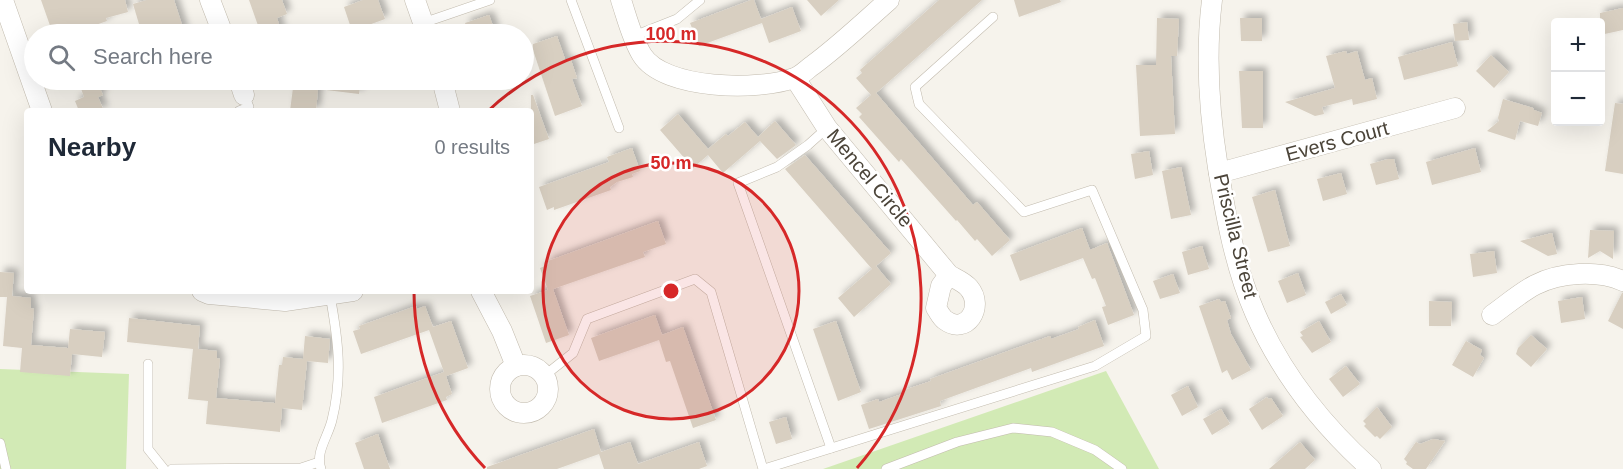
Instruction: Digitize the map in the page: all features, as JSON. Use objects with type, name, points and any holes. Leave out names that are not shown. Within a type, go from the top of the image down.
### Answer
[{"type":"street","points":[[3,0],[24,60]]},
{"type":"street","points":[[210,0],[218,24]]},
{"type":"street","points":[[415,0],[423,24]]},
{"type":"street","points":[[621,0],[643,56],[656,69],[697,82],[726,86],[753,86],[795,78],[834,50],[890,0]]},
{"type":"street","name":"Priscilla Street","points":[[1212,0],[1207,71],[1210,120],[1237,262],[1255,312],[1270,344],[1298,389],[1345,446],[1371,469]]},
{"type":"street","name":"Mencel Circle","points":[[795,78],[827,128],[949,275]]},
{"type":"street","points":[[35,90],[41,108]]},
{"type":"street","points":[[445,90],[449,108]]},
{"type":"street","name":"Evers Court","points":[[1219,174],[1455,108]]},
{"type":"street","points":[[1492,315],[1535,285],[1552,279],[1604,275],[1623,281]]},
{"type":"street","points":[[209,294],[285,301],[336,294]]},
{"type":"street","points":[[483,294],[502,331],[516,366]]},
{"type":"street","points":[[525,364],[534,367],[544,376],[548,390],[546,400],[532,412],[513,411],[501,397],[502,378],[507,371],[516,366],[525,364]]},
{"type":"lane","points":[[436,24],[490,0]]},
{"type":"lane","points":[[571,0],[619,128]]},
{"type":"lane","points":[[634,36],[677,19],[700,0]]},
{"type":"lane","points":[[544,376],[573,353],[587,319],[695,279],[711,292],[764,469],[1095,366],[1146,336],[1143,310],[1092,190],[1024,212],[919,104],[915,87],[993,17]]},
{"type":"lane","points":[[827,128],[777,167],[738,183],[831,448]]},
{"type":"lane","points":[[172,469],[301,468],[320,465],[332,422],[339,383],[339,344],[330,295]]},
{"type":"lane","points":[[148,364],[148,449],[164,469]]},
{"type":"lane","points":[[886,469],[957,442],[1013,428],[1052,432],[1095,450],[1122,469]]},
{"type":"lane","points":[[0,443],[6,469]]},
{"type":"green space","points":[[0,369],[129,374],[126,469],[0,469]]},
{"type":"green space","points":[[1106,371],[1159,469],[823,469]]},
{"type":"building","points":[[41,0],[125,0],[128,12],[106,18],[107,21],[98,24],[49,24]]},
{"type":"building","points":[[147,0],[174,0],[182,24],[139,24],[133,4]]},
{"type":"building","points":[[249,0],[282,0],[287,14],[277,18],[279,24],[257,24]]},
{"type":"building","points":[[363,0],[378,0],[385,19],[371,24],[350,24],[344,7]]},
{"type":"building","points":[[754,0],[761,19],[792,7],[801,31],[769,43],[762,23],[699,46],[690,23]]},
{"type":"building","points":[[807,0],[839,0],[821,16]]},
{"type":"building","points":[[939,0],[982,0],[876,93],[973,205],[977,202],[1010,240],[992,256],[956,221],[901,159],[899,162],[859,117],[862,114],[856,108],[871,95],[856,78],[862,73],[860,70]]},
{"type":"building","points":[[1014,0],[1060,0],[1061,2],[1019,17]]},
{"type":"building","points":[[1623,8],[1623,30],[1605,34],[1605,18],[1600,18],[1600,13]]},
{"type":"building","points":[[489,15],[492,24],[465,24]]},
{"type":"building","points":[[1157,18],[1179,19],[1177,56],[1171,56],[1175,134],[1140,136],[1136,65],[1156,65]]},
{"type":"building","points":[[1240,18],[1262,18],[1262,41],[1241,41]]},
{"type":"building","points":[[1467,22],[1469,40],[1455,41],[1453,24]]},
{"type":"building","points":[[557,36],[566,62],[571,60],[577,78],[572,79],[582,106],[555,116],[534,53],[534,44]]},
{"type":"building","points":[[1452,42],[1458,66],[1404,80],[1398,57]]},
{"type":"building","points":[[1346,51],[1347,54],[1357,51],[1365,80],[1372,78],[1377,99],[1353,105],[1352,99],[1322,107],[1324,114],[1315,116],[1285,102],[1335,88],[1326,56]]},
{"type":"building","points":[[1491,55],[1509,72],[1494,88],[1476,71]]},
{"type":"building","points":[[1239,71],[1263,71],[1263,128],[1242,128]]},
{"type":"building","points":[[82,90],[101,90],[103,95],[98,97],[103,108],[78,108],[75,101],[84,97]]},
{"type":"building","points":[[293,90],[318,90],[316,108],[290,108]]},
{"type":"building","points":[[326,90],[360,90],[359,94]]},
{"type":"building","points":[[531,95],[533,95],[549,139],[534,144],[534,108],[531,108]]},
{"type":"building","points":[[1503,99],[1542,113],[1538,126],[1520,121],[1515,140],[1487,131],[1499,121]]},
{"type":"building","points":[[1615,103],[1623,104],[1623,174],[1605,171]]},
{"type":"building","points":[[678,114],[708,149],[745,122],[758,137],[775,121],[796,145],[777,159],[760,141],[723,173],[708,155],[693,168],[660,130]]},
{"type":"building","points":[[632,148],[640,171],[632,174],[633,177],[617,182],[610,187],[611,190],[554,210],[554,207],[547,210],[539,187],[609,162],[607,157]]},
{"type":"building","points":[[1475,148],[1481,172],[1432,185],[1426,162]]},
{"type":"building","points":[[1149,151],[1153,175],[1135,179],[1131,154]]},
{"type":"building","points":[[805,155],[891,253],[876,266],[891,284],[854,317],[838,298],[872,269],[785,169]]},
{"type":"building","points":[[1394,159],[1399,179],[1376,185],[1370,164]]},
{"type":"building","points":[[1181,167],[1191,215],[1171,219],[1162,171]]},
{"type":"building","points":[[1341,173],[1347,194],[1323,201],[1317,179]]},
{"type":"building","points":[[1275,190],[1290,246],[1268,252],[1252,197]]},
{"type":"building","points":[[658,221],[666,244],[643,252],[645,257],[553,289],[569,335],[546,343],[530,296],[548,290],[540,268],[549,264],[548,261]]},
{"type":"building","points":[[1082,228],[1090,250],[1107,243],[1134,315],[1108,325],[1102,307],[1106,306],[1095,278],[1092,279],[1083,258],[1020,281],[1010,255]]},
{"type":"building","points":[[1590,230],[1614,231],[1613,259],[1600,251],[1588,258]]},
{"type":"building","points":[[1552,233],[1557,254],[1548,256],[1520,241]]},
{"type":"building","points":[[1202,246],[1209,269],[1188,275],[1182,252]]},
{"type":"building","points":[[1494,251],[1497,273],[1473,277],[1470,254]]},
{"type":"building","points":[[0,272],[14,273],[12,296],[31,298],[31,308],[34,309],[31,345],[68,348],[70,329],[105,332],[102,357],[72,354],[70,376],[20,372],[22,348],[3,346],[7,297],[0,297]]},
{"type":"building","points":[[1298,273],[1306,295],[1287,303],[1278,281]]},
{"type":"building","points":[[1173,274],[1180,293],[1160,299],[1153,281]]},
{"type":"building","points":[[1623,293],[1623,329],[1608,321]]},
{"type":"building","points":[[1341,294],[1347,305],[1331,314],[1325,302]]},
{"type":"building","points":[[1582,297],[1585,319],[1561,323],[1558,301]]},
{"type":"building","points":[[1219,299],[1221,302],[1225,301],[1231,318],[1227,320],[1231,334],[1251,370],[1232,380],[1227,370],[1222,373],[1199,306]]},
{"type":"building","points":[[1429,301],[1452,302],[1451,326],[1429,326]]},
{"type":"building","points":[[416,306],[417,309],[425,306],[433,327],[451,321],[468,368],[446,376],[452,394],[446,397],[447,400],[382,423],[374,397],[444,372],[429,330],[361,354],[353,331],[360,329],[359,326]]},
{"type":"building","points":[[655,315],[662,335],[683,327],[716,420],[693,428],[670,361],[666,362],[659,340],[599,361],[591,338]]},
{"type":"building","points":[[129,318],[200,326],[198,349],[217,351],[217,358],[220,359],[216,398],[275,403],[279,365],[282,365],[283,357],[303,359],[305,336],[330,339],[328,363],[307,361],[302,410],[282,408],[280,432],[206,424],[208,401],[188,399],[193,349],[127,342]]},
{"type":"building","points":[[1095,320],[1104,346],[1032,372],[1031,368],[940,401],[941,406],[869,429],[861,405],[878,399],[879,402],[905,393],[904,390],[931,381],[930,379],[1050,336],[1051,339],[1079,329],[1078,327]]},
{"type":"building","points":[[836,321],[861,392],[838,401],[813,329]]},
{"type":"building","points":[[1319,321],[1331,342],[1312,353],[1300,337],[1303,336],[1300,332]]},
{"type":"building","points":[[1531,335],[1547,349],[1531,367],[1516,354],[1518,348]]},
{"type":"building","points":[[1466,341],[1482,350],[1480,355],[1484,358],[1473,377],[1452,365]]},
{"type":"building","points":[[1346,366],[1360,384],[1343,397],[1329,379]]},
{"type":"building","points":[[1188,386],[1198,407],[1182,416],[1171,395]]},
{"type":"building","points":[[1267,397],[1271,398],[1283,416],[1262,430],[1249,409]]},
{"type":"building","points":[[1377,407],[1392,427],[1380,439],[1364,426],[1366,424],[1363,421]]},
{"type":"building","points":[[1221,409],[1230,424],[1212,435],[1203,419]]},
{"type":"building","points":[[786,417],[792,439],[776,444],[769,422]]},
{"type":"building","points":[[594,429],[601,452],[630,442],[638,464],[699,442],[707,466],[699,469],[604,469],[599,454],[557,469],[487,469],[487,467]]},
{"type":"building","points":[[378,434],[390,469],[364,469],[355,443]]},
{"type":"building","points":[[1433,439],[1445,441],[1426,469],[1413,469],[1406,464],[1404,459],[1416,442],[1420,444]]},
{"type":"building","points":[[1300,442],[1315,460],[1305,469],[1269,469]]}]
